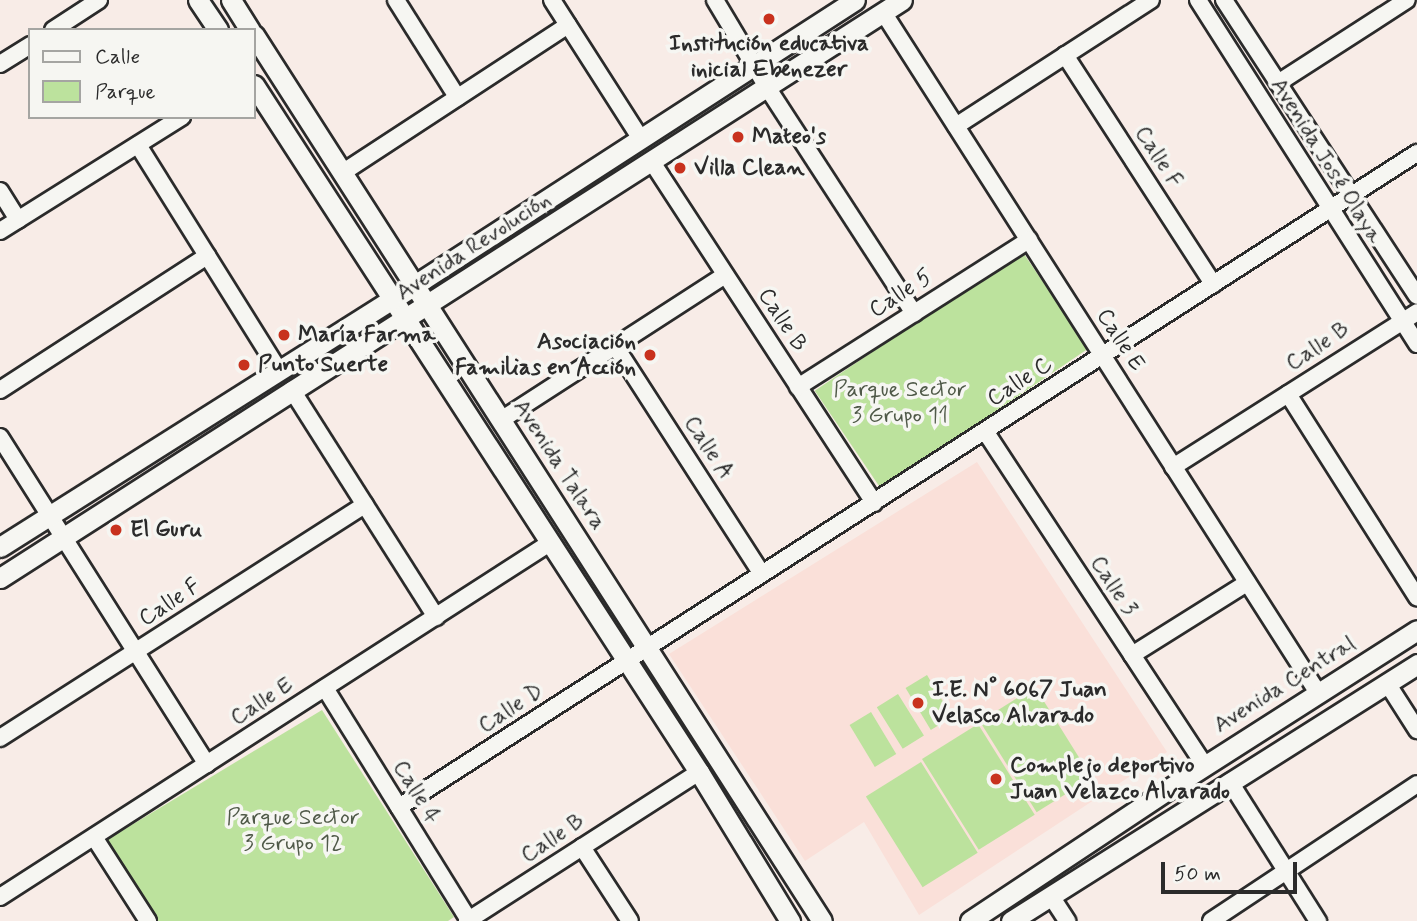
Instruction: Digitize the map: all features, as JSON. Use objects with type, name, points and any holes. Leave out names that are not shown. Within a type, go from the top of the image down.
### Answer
[{"type":"street","points":[[56,28],[99,0]]},
{"type":"street","points":[[198,0],[217,28]]},
{"type":"street","points":[[231,0],[249,28]]},
{"type":"street","points":[[396,0],[457,97]]},
{"type":"street","points":[[552,0],[641,139]]},
{"type":"street","points":[[715,0],[755,63],[766,87],[914,313]]},
{"type":"street","name":"Avenida Revolución","points":[[0,547],[278,369],[393,299],[855,0]]},
{"type":"street","name":"Avenida Revolución","points":[[0,578],[902,0]]},
{"type":"street","points":[[956,126],[1151,0]]},
{"type":"street","name":"Avenida José Olaya","points":[[1198,0],[1417,344]]},
{"type":"street","name":"Avenida José Olaya","points":[[1224,0],[1417,296]]},
{"type":"street","points":[[1278,83],[1387,6],[1407,0]]},
{"type":"street","name":"Calle E","points":[[883,12],[1318,693]]},
{"type":"street","points":[[342,173],[568,25]]},
{"type":"street","name":"Avenida Talara","points":[[256,38],[822,921]]},
{"type":"street","points":[[0,64],[28,46]]},
{"type":"street","name":"Calle F","points":[[1065,55],[1213,284]]},
{"type":"street","points":[[256,88],[548,544],[699,772],[790,921]]},
{"type":"street","points":[[0,231],[179,119]]},
{"type":"street","points":[[138,145],[278,369]]},
{"type":"street","name":"Calle C","points":[[647,649],[1417,153]]},
{"type":"street","name":"Calle B","points":[[652,162],[874,503]]},
{"type":"street","points":[[0,191],[18,220]]},
{"type":"street","name":"Calle 5","points":[[798,387],[1028,240]]},
{"type":"street","points":[[0,390],[207,256]]},
{"type":"street","points":[[500,420],[725,275]]},
{"type":"street","name":"Calle B","points":[[1173,467],[1417,312]]},
{"type":"street","name":"Calle A","points":[[615,346],[762,574]]},
{"type":"street","points":[[292,390],[436,617]]},
{"type":"street","points":[[1288,394],[1417,597]]},
{"type":"street","name":"Calle 3","points":[[985,431],[1204,765]]},
{"type":"street","points":[[0,437],[207,764]]},
{"type":"street","name":"Calle F","points":[[0,738],[365,505]]},
{"type":"street","name":"Calle E","points":[[0,897],[548,544]]},
{"type":"street","points":[[1132,655],[1247,583]]},
{"type":"street","name":"Avenida Central","points":[[970,921],[1204,765],[1417,630]]},
{"type":"street","name":"Calle D","points":[[399,807],[647,649]]},
{"type":"street","points":[[1011,921],[1417,664]]},
{"type":"street","points":[[1387,683],[1417,730]]},
{"type":"street","name":"Calle 4","points":[[325,688],[468,920]]},
{"type":"street","name":"Calle B","points":[[468,920],[699,772]]},
{"type":"street","points":[[1230,782],[1318,921]]},
{"type":"street","points":[[1211,921],[1417,784]]},
{"type":"street","points":[[94,837],[148,921]]},
{"type":"street","points":[[582,847],[631,921]]},
{"type":"street","points":[[1051,896],[1067,921]]},
{"type":"shaded area","name":"I.E. N° 6067 Juan Velasco Alvarado","points":[[977,462],[1167,752],[919,915],[864,822],[805,861],[669,654]]},
{"type":"green space","name":"Parque Sector 3 Grupo 11","points":[[1022,251],[1088,349],[881,489],[815,391]]},
{"type":"green space","points":[[927,675],[952,717],[931,730],[906,688]]},
{"type":"green space","points":[[1035,687],[1092,778],[1037,812],[980,721]]},
{"type":"green space","points":[[898,694],[924,736],[903,749],[877,707]]},
{"type":"green space","name":"Parque Sector 3 Grupo 12","points":[[322,710],[454,917],[448,921],[158,921],[105,841]]},
{"type":"green space","points":[[871,712],[896,754],[875,767],[850,725]]},
{"type":"green space","points":[[978,724],[1035,815],[979,850],[922,759]]},
{"type":"green space","points":[[921,762],[978,853],[923,887],[866,796]]},
{"type":"place","name":"Institución educativa inicial Ebenezer","points":[[769,19]]},
{"type":"place","name":"Mateo's","points":[[738,137]]},
{"type":"place","name":"Villa Clean","points":[[680,168]]},
{"type":"place","name":"María Farma","points":[[284,335]]},
{"type":"place","name":"Asociación Familias en Acción","points":[[650,355]]},
{"type":"place","name":"Punto Suerte","points":[[244,365]]},
{"type":"place","name":"El Guru","points":[[116,530]]},
{"type":"place","name":"I.E. N° 6067 Juan Velasco Alvarado","points":[[918,703]]},
{"type":"place","name":"Complejo deportivo Juan Velazco Alvarado","points":[[996,779]]}]
